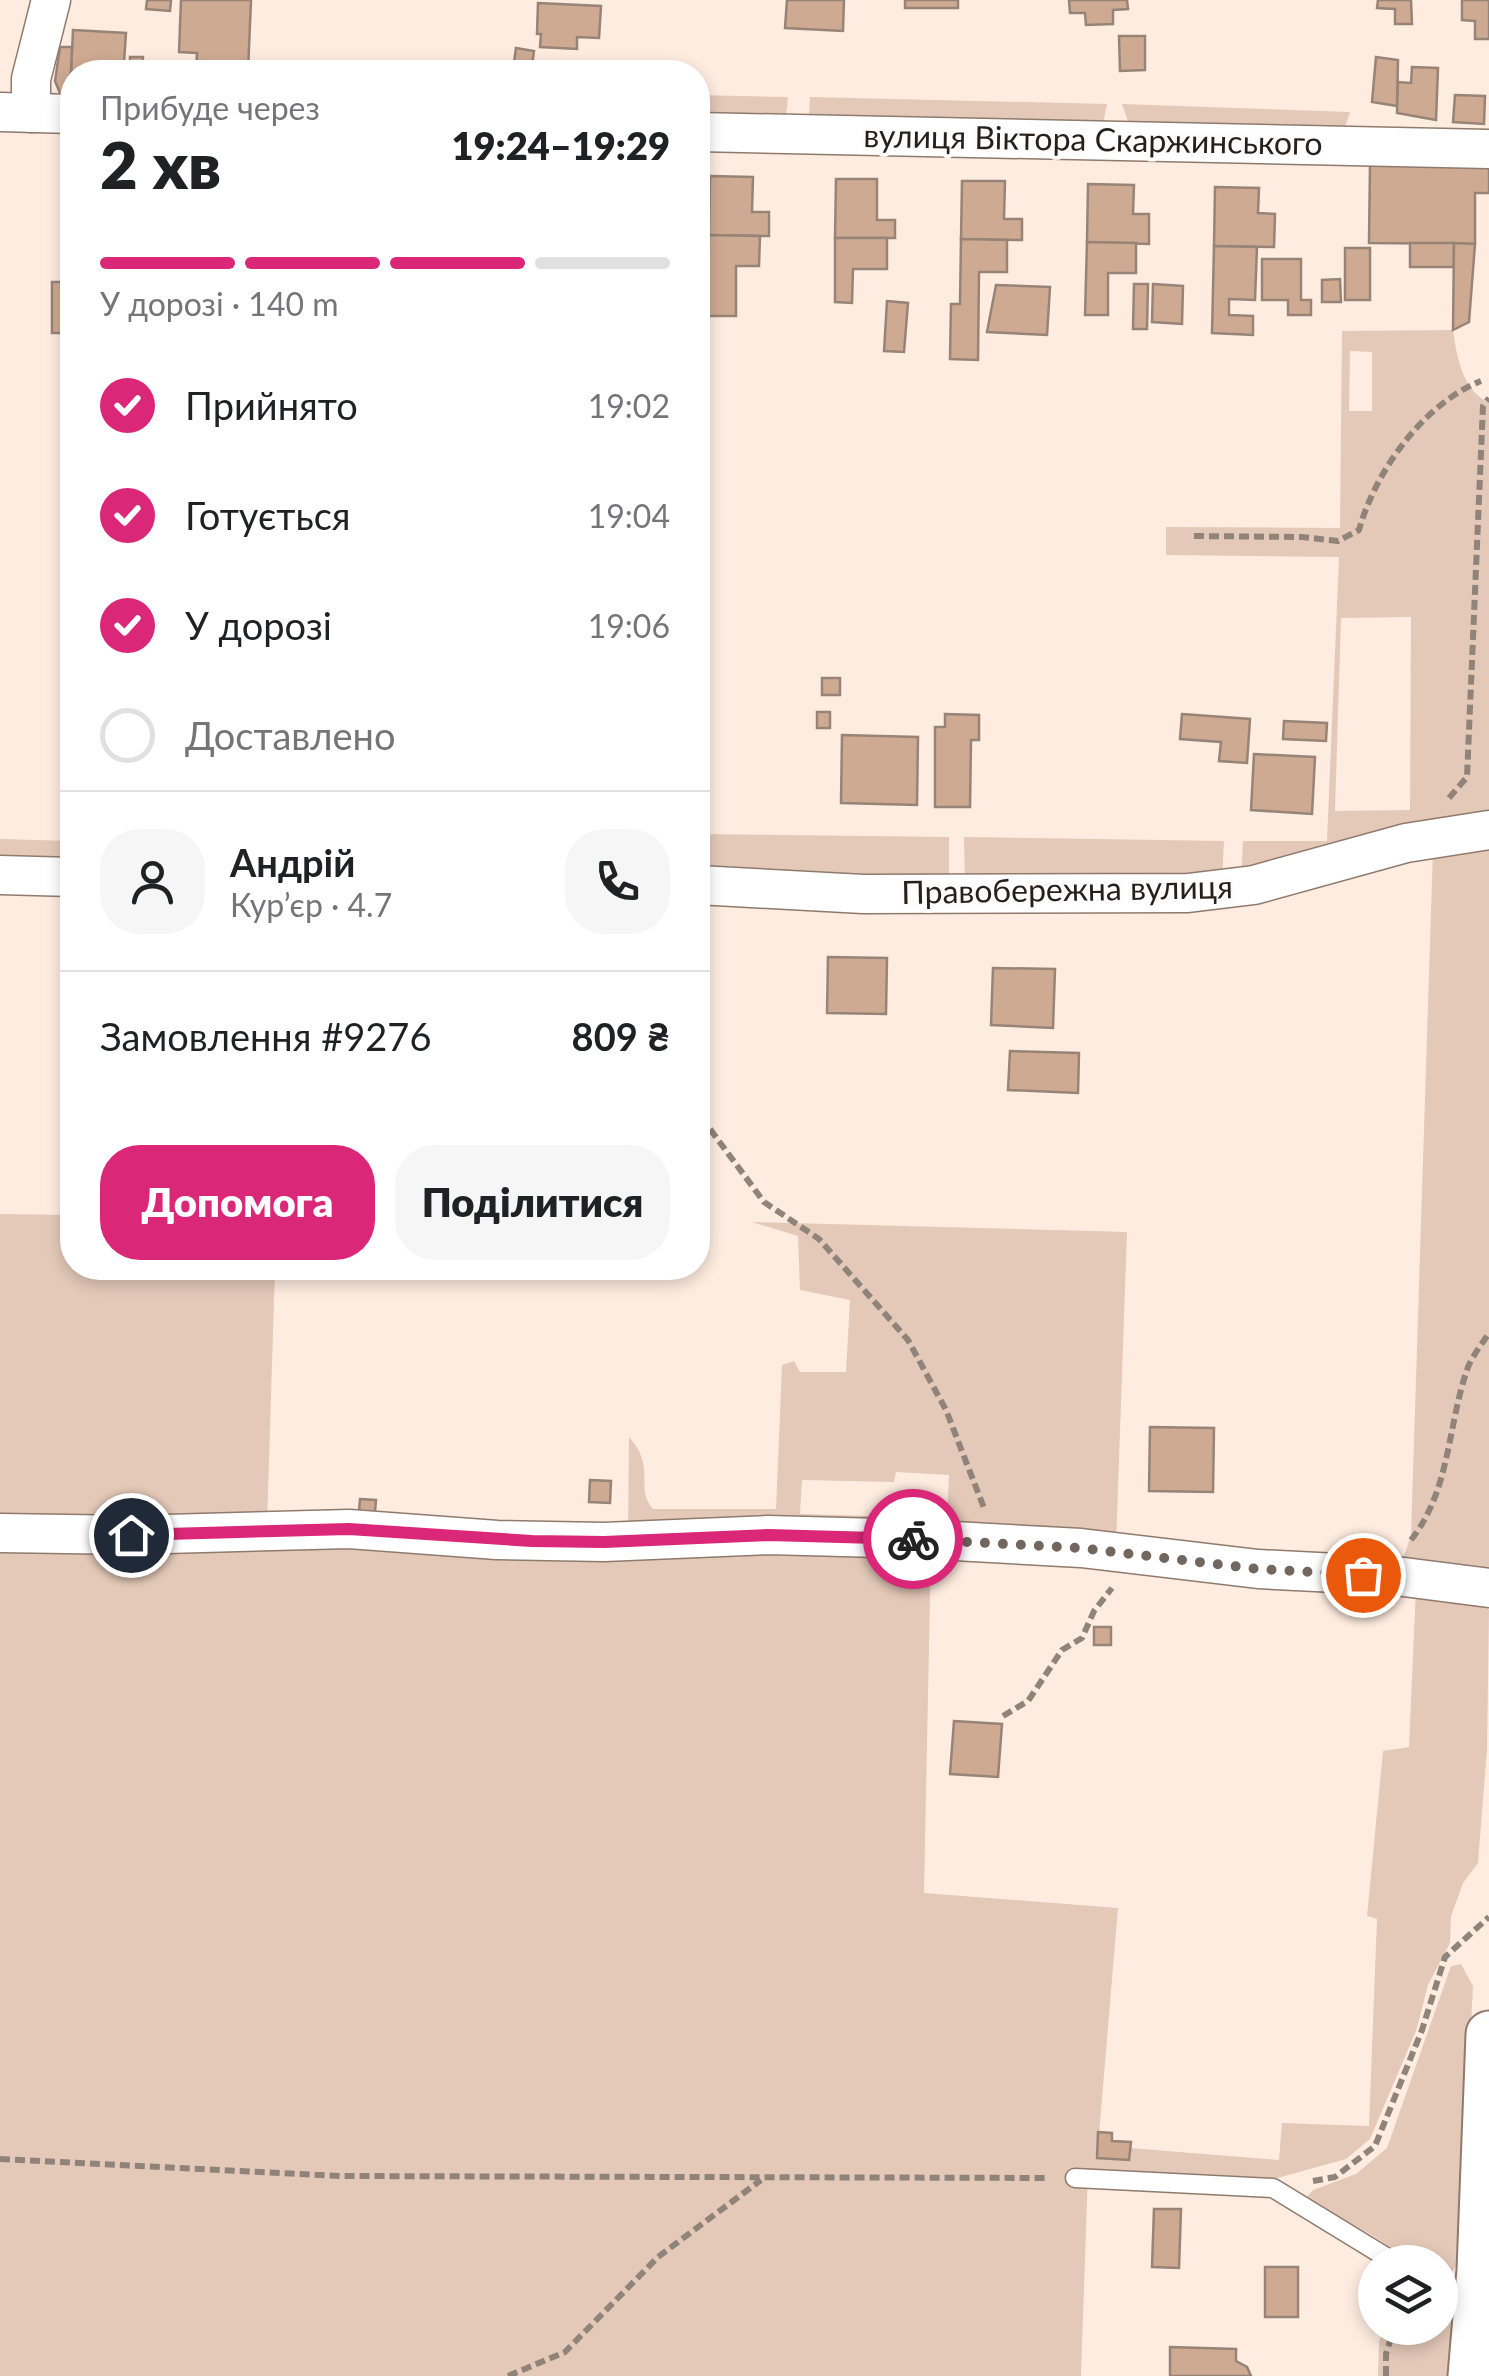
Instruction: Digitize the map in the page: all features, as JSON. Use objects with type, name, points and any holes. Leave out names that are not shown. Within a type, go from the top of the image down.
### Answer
[{"type":"street","points":[[52,0],[32,79],[15,113],[60,114]]},
{"type":"street","name":"вулиця Віктора Скаржинського","points":[[710,132],[1489,148]]},
{"type":"street","name":"Правобережна вулиця","points":[[710,886],[863,894],[1188,893],[1254,885],[1414,842],[1489,830]]},
{"type":"street","points":[[0,875],[60,878]]},
{"type":"street","points":[[0,1533],[131,1535],[349,1529],[604,1542],[768,1535],[1016,1545],[1489,1588]]},
{"type":"street","points":[[1472,2376],[1468,2303],[1480,2270],[1489,2034]]},
{"type":"lane","points":[[1075,2178],[1273,2188],[1366,2245]]},
{"type":"path","points":[[1194,536],[1338,541],[1359,530],[1369,496],[1418,424],[1463,388],[1481,381]]},
{"type":"path","points":[[1414,842],[1467,777],[1483,406],[1489,398]]},
{"type":"path","points":[[710,1130],[764,1202],[818,1238],[908,1340],[946,1410],[994,1532],[1016,1545]]},
{"type":"path","points":[[1363,1575],[1390,1564],[1425,1522],[1442,1486],[1469,1364],[1489,1333]]},
{"type":"path","points":[[1004,1716],[1028,1701],[1062,1650],[1082,1638],[1094,1611],[1144,1555]]},
{"type":"path","points":[[1273,2188],[1335,2177],[1375,2146],[1422,2030],[1445,1958],[1489,1917]]},
{"type":"path","points":[[0,2159],[341,2176],[1075,2178]]},
{"type":"path","points":[[508,2376],[565,2352],[658,2257],[762,2180]]},
{"type":"path","points":[[1386,2376],[1389,2345]]},
{"type":"shaded area","points":[[710,95],[788,97],[786,116],[710,114]]},
{"type":"shaded area","points":[[810,97],[1107,104],[1103,123],[809,116]]},
{"type":"shaded area","points":[[1122,104],[1350,112],[1344,130],[1129,124]]},
{"type":"shaded area","points":[[1453,330],[1467,381],[1489,403],[1489,814],[1241,877],[1243,841],[1327,841],[1339,557],[1166,555],[1166,527],[1340,528],[1342,331]],"holes":[[[1350,351],[1372,352],[1372,411],[1349,411]],[[1411,617],[1410,810],[1335,811],[1341,618]]]},
{"type":"shaded area","points":[[710,834],[949,837],[949,885],[710,876]]},
{"type":"shaded area","points":[[964,837],[1224,841],[1222,881],[965,885]]},
{"type":"shaded area","points":[[0,839],[60,841],[60,872],[0,871]]},
{"type":"shaded area","points":[[1489,844],[1489,1571],[1399,1571],[1411,1535],[1433,849]]},
{"type":"shaded area","points":[[0,1214],[60,1215],[60,1280],[275,1280],[267,1524],[0,1527]]},
{"type":"shaded area","points":[[752,1222],[1127,1232],[1116,1545],[628,1534],[629,1437],[642,1458],[645,1493],[653,1509],[776,1509],[782,1365],[794,1361],[800,1372],[846,1372],[850,1300],[800,1290],[798,1236]],"holes":[[[896,1472],[949,1475],[947,1518],[800,1514],[802,1480],[894,1482]]]},
{"type":"shaded area","points":[[0,1538],[931,1546],[924,1893],[1118,1908],[1097,2158],[1129,2160],[1130,2148],[1279,2160],[1282,2123],[1369,2126],[1377,1919],[1367,1916],[1383,1751],[1409,1747],[1416,1587],[1476,1595],[1489,1610],[1487,1749],[1478,1863],[1463,1883],[1451,1916],[1450,1943],[1428,1985],[1416,2031],[1370,2139],[1346,2159],[1274,2179],[1088,2171],[1081,2376],[0,2376]]},
{"type":"shaded area","points":[[1461,1964],[1473,1986],[1458,2263],[1458,2245],[1387,2245],[1305,2199],[1313,2190],[1356,2174],[1387,2148],[1451,1966]]},
{"type":"shaded area","points":[[1379,2345],[1454,2345],[1452,2376],[1378,2376]]},
{"type":"building","points":[[147,0],[171,0],[170,11],[146,9]]},
{"type":"building","points":[[181,0],[251,0],[248,60],[197,60],[197,53],[179,52]]},
{"type":"building","points":[[787,0],[844,0],[843,31],[785,28]]},
{"type":"building","points":[[905,0],[958,0],[958,8],[905,8]]},
{"type":"building","points":[[1069,0],[1127,0],[1128,9],[1113,10],[1113,24],[1086,25],[1085,13],[1070,13]]},
{"type":"building","points":[[1378,0],[1411,0],[1412,24],[1395,24],[1395,9],[1377,8]]},
{"type":"building","points":[[1462,0],[1489,0],[1489,39],[1475,39],[1475,21],[1462,20]]},
{"type":"building","points":[[538,3],[601,6],[599,38],[577,37],[577,49],[540,47]]},
{"type":"building","points":[[73,30],[126,33],[124,60],[72,60]]},
{"type":"building","points":[[1119,36],[1145,36],[1145,70],[1120,71]]},
{"type":"building","points":[[60,47],[72,47],[71,60],[60,60],[60,93],[55,81]]},
{"type":"building","points":[[516,48],[534,51],[533,60],[514,60]]},
{"type":"building","points":[[1376,57],[1398,60],[1397,106],[1372,102]]},
{"type":"building","points":[[1412,67],[1438,68],[1436,120],[1397,113],[1398,82],[1411,83]]},
{"type":"building","points":[[1455,95],[1485,96],[1484,124],[1453,122]]},
{"type":"building","points":[[1370,164],[1489,164],[1489,193],[1475,193],[1475,244],[1369,243]]},
{"type":"building","points":[[710,176],[753,177],[752,212],[769,212],[769,236],[710,235]]},
{"type":"building","points":[[836,179],[877,179],[877,220],[895,220],[895,238],[835,238]]},
{"type":"building","points":[[962,181],[1005,181],[1004,219],[1022,219],[1022,240],[961,239]]},
{"type":"building","points":[[1088,184],[1134,185],[1133,214],[1149,214],[1149,244],[1087,242]]},
{"type":"building","points":[[1215,187],[1259,188],[1258,213],[1275,214],[1274,247],[1214,246]]},
{"type":"building","points":[[710,235],[760,236],[759,266],[736,266],[736,316],[710,316]]},
{"type":"building","points":[[835,238],[887,238],[887,269],[853,269],[852,303],[835,302]]},
{"type":"building","points":[[961,239],[1007,240],[1007,272],[979,272],[978,360],[950,359],[951,304],[960,304]]},
{"type":"building","points":[[1087,242],[1136,243],[1136,273],[1108,273],[1108,315],[1085,315]]},
{"type":"building","points":[[1410,243],[1454,243],[1454,267],[1410,267]]},
{"type":"building","points":[[1454,243],[1475,244],[1469,322],[1453,330]]},
{"type":"building","points":[[1214,246],[1257,247],[1255,300],[1229,299],[1229,315],[1253,316],[1253,335],[1212,333]]},
{"type":"building","points":[[1345,248],[1370,248],[1370,300],[1345,300]]},
{"type":"building","points":[[1262,259],[1301,259],[1301,300],[1311,300],[1311,315],[1288,315],[1288,300],[1262,300]]},
{"type":"building","points":[[1340,279],[1341,302],[1322,302],[1322,280]]},
{"type":"building","points":[[52,282],[60,282],[60,333],[52,333]]},
{"type":"building","points":[[1134,284],[1148,284],[1147,329],[1133,329]]},
{"type":"building","points":[[1153,284],[1183,286],[1182,324],[1152,322]]},
{"type":"building","points":[[996,285],[1050,287],[1047,335],[987,332]]},
{"type":"building","points":[[887,301],[908,303],[904,352],[884,351]]},
{"type":"building","points":[[822,678],[840,678],[840,695],[822,695]]},
{"type":"building","points":[[817,712],[830,712],[830,728],[817,728]]},
{"type":"building","points":[[945,714],[979,715],[979,740],[971,740],[970,807],[935,807],[935,727],[945,727]]},
{"type":"building","points":[[1182,714],[1250,719],[1247,763],[1219,761],[1221,742],[1180,739]]},
{"type":"building","points":[[1284,721],[1327,723],[1326,741],[1283,739]]},
{"type":"building","points":[[842,735],[918,737],[917,805],[841,803]]},
{"type":"building","points":[[1254,754],[1315,757],[1312,814],[1251,810]]},
{"type":"building","points":[[828,957],[887,958],[886,1014],[827,1013]]},
{"type":"building","points":[[993,968],[1055,969],[1053,1028],[991,1025]]},
{"type":"building","points":[[1010,1051],[1079,1053],[1078,1093],[1008,1090]]},
{"type":"building","points":[[1150,1427],[1214,1428],[1213,1492],[1149,1491]]},
{"type":"building","points":[[590,1480],[611,1481],[610,1503],[589,1502]]},
{"type":"building","points":[[360,1499],[376,1500],[375,1512],[359,1511]]},
{"type":"building","points":[[1094,1627],[1111,1627],[1111,1645],[1094,1645]]},
{"type":"building","points":[[954,1721],[1002,1724],[998,1777],[950,1774]]},
{"type":"building","points":[[1098,2132],[1112,2133],[1112,2141],[1131,2142],[1129,2160],[1097,2158]]},
{"type":"building","points":[[1154,2209],[1181,2209],[1179,2268],[1152,2267]]},
{"type":"building","points":[[1265,2267],[1298,2267],[1298,2317],[1265,2317]]},
{"type":"building","points":[[1170,2347],[1236,2349],[1236,2361],[1247,2367],[1251,2376],[1170,2376]]},
{"type":"way so far","points":[[913,1539],[1080,1548],[1258,1569],[1363,1575]]},
{"type":"route","points":[[131,1535],[349,1529],[532,1541],[768,1535],[913,1539]]}]
